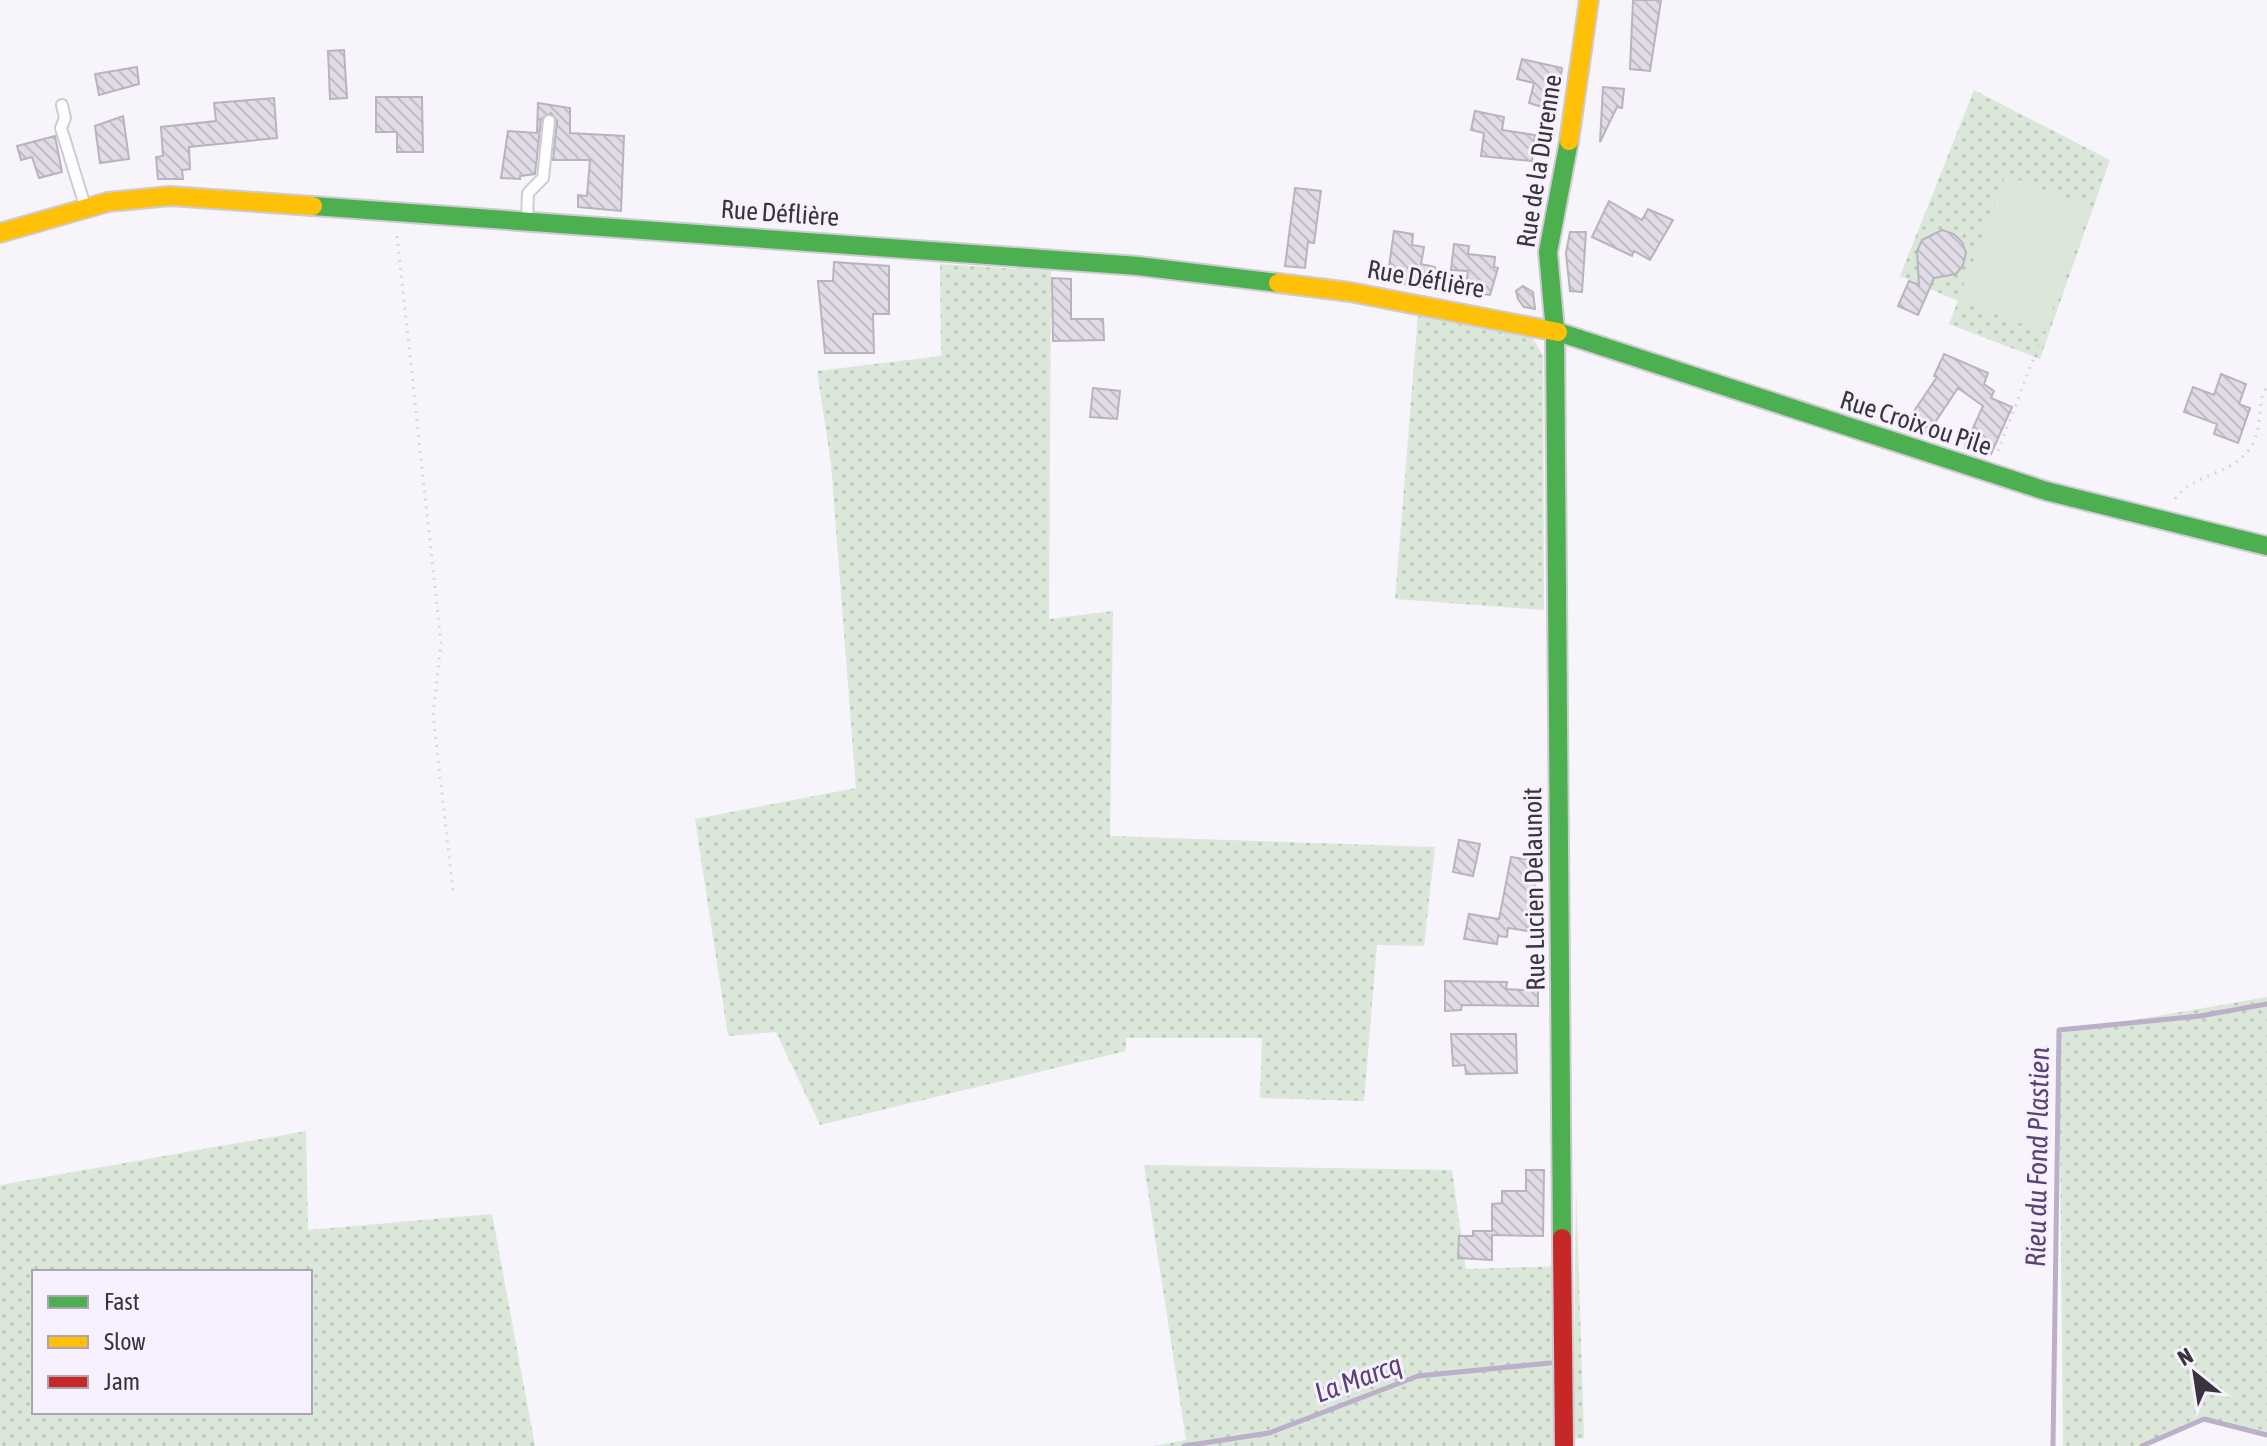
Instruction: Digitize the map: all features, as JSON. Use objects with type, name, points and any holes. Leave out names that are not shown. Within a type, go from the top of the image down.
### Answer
[{"type":"street","name":"Rue de la Durenne","points":[[1555,331],[1548,252],[1573,118],[1589,0]]},
{"type":"street","name":"Rue Déflière","points":[[0,233],[86,208],[170,196],[1202,272],[1350,292],[1555,331]]},
{"type":"street","name":"Rue Croix ou Pile","points":[[1555,331],[1989,473],[2267,546]]},
{"type":"street","name":"Rue Lucien Delaunoit","points":[[1555,331],[1564,1446]]},
{"type":"lane","points":[[62,105],[65,118],[61,128],[86,208]]},
{"type":"lane","points":[[527,221],[528,193],[543,178],[549,121]]},
{"type":"path","points":[[394,212],[441,643],[433,715],[453,892]]},
{"type":"path","points":[[1989,473],[2041,339]]},
{"type":"path","points":[[2169,522],[2175,498],[2188,484],[2227,468],[2245,455],[2254,442],[2261,418],[2261,394],[2267,387]]},
{"type":"green space","points":[[1974,90],[2110,160],[2040,359],[1949,324],[1958,301],[1900,276]]},
{"type":"green space","points":[[2006,175],[2091,207],[2044,332],[1958,300]]},
{"type":"green space","points":[[940,264],[1051,271],[1049,619],[1113,611],[1110,836],[1435,847],[1424,946],[1377,945],[1364,1101],[1260,1098],[1262,1038],[1126,1038],[1126,1051],[820,1125],[776,1032],[728,1036],[695,819],[856,788],[831,463],[817,371],[941,356]]},
{"type":"green space","points":[[1418,314],[1530,333],[1543,356],[1544,610],[1395,599]]},
{"type":"green space","points":[[2267,997],[2267,1435],[2204,1419],[2142,1446],[2063,1446],[2059,1033]]},
{"type":"green space","points":[[306,1131],[308,1230],[492,1214],[535,1446],[0,1446],[0,1185]]},
{"type":"green space","points":[[1144,1165],[1452,1170],[1466,1269],[1563,1266],[1564,1446],[1154,1446],[1186,1440]]},
{"type":"green space","points":[[1576,1185],[1584,1438],[1573,1439]]},
{"type":"building","points":[[1633,0],[1661,0],[1650,71],[1630,69]]},
{"type":"building","points":[[344,50],[347,98],[330,99],[328,51]]},
{"type":"building","points":[[1522,59],[1562,68],[1556,111],[1529,103],[1534,83],[1517,79]]},
{"type":"building","points":[[137,67],[139,84],[99,95],[95,74]]},
{"type":"building","points":[[1603,87],[1624,89],[1622,108],[1617,107],[1600,142]]},
{"type":"building","points":[[376,97],[422,97],[423,152],[397,152],[397,132],[376,132]]},
{"type":"building","points":[[274,98],[277,138],[189,147],[190,169],[182,170],[183,179],[158,179],[156,157],[163,156],[161,127],[216,121],[214,103]]},
{"type":"building","points":[[538,103],[570,108],[570,133],[624,136],[621,211],[578,207],[578,195],[587,196],[590,160],[553,160],[557,121],[551,113],[541,119],[535,174],[520,176],[520,179],[501,178],[508,131],[537,133]]},
{"type":"building","points":[[1475,111],[1504,117],[1502,130],[1535,135],[1532,161],[1481,156],[1484,133],[1471,130]]},
{"type":"building","points":[[123,116],[129,159],[100,163],[95,126]]},
{"type":"building","points":[[55,136],[62,172],[39,178],[32,157],[21,160],[17,146]]},
{"type":"building","points":[[1295,188],[1321,191],[1314,243],[1308,242],[1305,268],[1285,266]]},
{"type":"building","points":[[1609,201],[1642,220],[1648,209],[1673,220],[1650,260],[1634,251],[1632,256],[1592,237]]},
{"type":"building","points":[[1942,230],[1954,234],[1962,242],[1966,253],[1963,265],[1956,274],[1934,278],[1918,315],[1898,306],[1909,281],[1919,285],[1917,251],[1922,240]]},
{"type":"building","points":[[1394,231],[1413,234],[1412,245],[1424,247],[1421,264],[1435,267],[1432,289],[1387,281]]},
{"type":"building","points":[[1570,232],[1586,232],[1582,292],[1570,291],[1566,253]]},
{"type":"building","points":[[1454,244],[1469,246],[1468,254],[1495,257],[1494,267],[1498,268],[1490,295],[1465,292],[1468,271],[1451,270]]},
{"type":"building","points":[[834,262],[889,266],[889,314],[873,314],[874,353],[825,353],[818,281],[833,281]]},
{"type":"building","points":[[1052,278],[1071,279],[1071,319],[1103,319],[1104,340],[1053,341]]},
{"type":"building","points":[[1523,286],[1533,292],[1535,309],[1524,307],[1518,299],[1516,291]]},
{"type":"building","points":[[1944,354],[1988,373],[1984,384],[1994,391],[1991,398],[2012,407],[1991,454],[1965,446],[1983,406],[1958,388],[1928,433],[1906,423],[1937,377],[1934,376]]},
{"type":"building","points":[[2221,374],[2246,384],[2239,404],[2250,408],[2238,443],[2214,434],[2217,424],[2184,412],[2193,387],[2214,395]]},
{"type":"building","points":[[1093,388],[1120,391],[1117,419],[1090,417]]},
{"type":"building","points":[[1459,840],[1480,844],[1473,876],[1453,872]]},
{"type":"building","points":[[1511,857],[1539,861],[1528,931],[1508,928],[1507,937],[1498,936],[1497,944],[1464,939],[1469,914],[1499,919]]},
{"type":"building","points":[[1445,981],[1507,982],[1506,989],[1538,991],[1538,1006],[1462,1005],[1461,1010],[1445,1011]]},
{"type":"building","points":[[1451,1034],[1516,1034],[1517,1073],[1466,1074],[1465,1065],[1453,1066]]},
{"type":"building","points":[[1526,1170],[1544,1170],[1543,1236],[1492,1235],[1492,1260],[1458,1258],[1459,1236],[1473,1236],[1473,1231],[1492,1231],[1492,1204],[1502,1203],[1502,1191],[1526,1191]]},
{"type":"waterway","name":"Rieu du Fond Plastien","points":[[2053,1446],[2059,1030],[2200,1016],[2267,1004]]},
{"type":"waterway","name":"La Marcq","points":[[1184,1446],[1269,1433],[1418,1376],[1550,1363]]},
{"type":"waterway","name":"La Marcq","points":[[2142,1446],[2204,1419],[2267,1435]]},
{"type":"traffic: fast","points":[[1562,1238],[1555,331],[1548,252],[1569,141]]},
{"type":"traffic: fast","points":[[313,206],[1138,266],[1278,283]]},
{"type":"traffic: fast","points":[[1558,332],[2046,491],[2267,546]]},
{"type":"traffic: slow","points":[[1569,141],[1589,0]]},
{"type":"traffic: slow","points":[[0,233],[108,202],[170,196],[313,206]]},
{"type":"traffic: slow","points":[[1278,283],[1350,292],[1558,332]]},
{"type":"traffic: jam","points":[[1562,1238],[1564,1446]]}]
